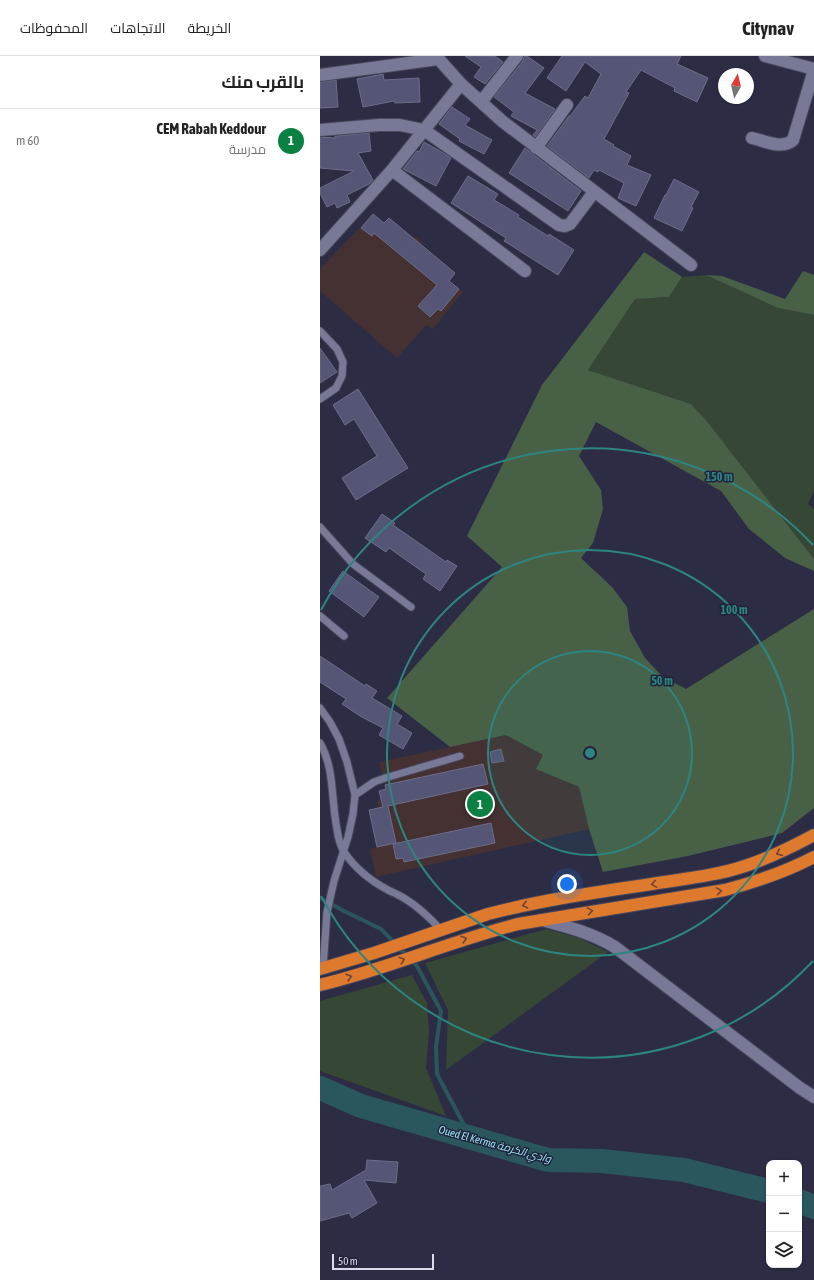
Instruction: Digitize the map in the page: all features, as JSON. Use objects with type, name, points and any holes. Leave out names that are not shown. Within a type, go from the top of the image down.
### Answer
[{"type":"highway","points":[[322,969],[374,954],[488,914],[542,901],[719,873],[768,858],[814,835]]},
{"type":"highway","points":[[320,985],[377,969],[486,932],[542,920],[725,890],[751,884],[776,875],[814,857]]},
{"type":"street","points":[[480,102],[517,56]]},
{"type":"street","points":[[752,138],[782,145],[788,144],[793,140],[814,70],[765,56]]},
{"type":"street","points":[[320,75],[437,58],[461,84],[502,121],[691,265]]},
{"type":"street","points":[[320,250],[392,170],[461,84]]},
{"type":"street","points":[[536,148],[568,104]]},
{"type":"street","points":[[320,130],[379,125],[400,125],[424,130],[559,226],[570,224],[594,192]]},
{"type":"street","points":[[392,170],[524,271]]},
{"type":"street","points":[[542,920],[588,933],[615,947],[800,1088],[814,1097]]},
{"type":"lane","points":[[320,331],[337,349],[343,362],[342,376],[336,388],[320,399]]},
{"type":"lane","points":[[320,527],[353,564],[411,607]]},
{"type":"lane","points":[[320,616],[344,636]]},
{"type":"lane","points":[[320,708],[330,722],[339,739],[347,762],[355,795],[353,814],[344,851],[334,881],[328,912],[322,969]]},
{"type":"lane","points":[[320,743],[326,754],[333,807],[339,839],[344,851],[368,878],[420,909],[441,930]]},
{"type":"lane","points":[[355,795],[374,782],[460,756]]},
{"type":"shaded area","points":[[373,214],[384,223],[389,218],[412,238],[415,236],[422,242],[421,244],[455,273],[449,281],[463,292],[433,329],[426,325],[397,358],[320,291],[320,269]]},
{"type":"shaded area","points":[[506,735],[543,755],[537,769],[579,787],[589,829],[376,877],[370,849],[377,847],[369,810],[379,807],[377,801],[381,800],[379,791],[386,789],[379,762]]},
{"type":"green space","points":[[644,252],[682,277],[669,297],[635,299],[588,370],[691,404],[706,420],[814,559],[814,571],[785,558],[749,529],[721,491],[596,422],[579,456],[601,490],[603,509],[593,543],[581,558],[612,587],[627,607],[630,631],[645,658],[663,677],[686,689],[814,609],[814,808],[782,833],[688,856],[603,872],[589,829],[579,787],[536,769],[543,755],[506,735],[450,747],[387,698],[502,567],[467,536],[542,385]]},
{"type":"green space","points":[[803,271],[814,275],[814,315],[778,308],[706,275],[722,276],[785,299]]},
{"type":"green space","points":[[706,275],[778,308],[814,315],[814,491],[808,504],[814,509],[814,559],[706,420],[691,404],[588,370],[635,299],[669,297],[682,277]]},
{"type":"green space","points":[[547,929],[579,938],[608,952],[446,1070],[448,1010],[425,963]]},
{"type":"green space","points":[[412,975],[427,1003],[429,1031],[426,1068],[446,1116],[320,1071],[320,1001]]},
{"type":"building","points":[[465,56],[495,56],[503,62],[485,84],[474,77],[481,67]]},
{"type":"building","points":[[524,56],[527,56],[544,68],[525,93],[555,109],[535,137],[533,135],[537,130],[511,116],[514,112],[494,97],[523,61]]},
{"type":"building","points":[[562,56],[681,56],[677,64],[708,78],[697,102],[674,91],[675,88],[641,70],[626,92],[629,93],[604,139],[631,156],[627,165],[651,175],[636,206],[618,198],[624,183],[599,170],[598,172],[594,170],[589,178],[547,146],[585,96],[588,98],[601,74],[585,62],[566,91],[547,78]]},
{"type":"building","points":[[383,74],[384,80],[419,78],[420,102],[395,103],[394,101],[363,107],[357,79]]},
{"type":"building","points":[[336,80],[338,107],[320,108],[320,82]]},
{"type":"building","points":[[452,107],[470,119],[465,125],[492,140],[484,154],[459,141],[460,139],[439,124]]},
{"type":"building","points":[[369,133],[371,151],[358,153],[373,180],[369,184],[347,195],[350,202],[337,208],[335,203],[327,207],[320,193],[320,188],[354,171],[320,168],[320,137],[335,138],[335,136]]},
{"type":"building","points":[[424,142],[451,158],[436,186],[403,169],[417,151],[419,152]]},
{"type":"building","points":[[525,148],[581,191],[568,211],[509,173]]},
{"type":"building","points":[[468,176],[498,194],[494,200],[519,215],[518,217],[574,250],[558,275],[504,241],[506,238],[451,203]]},
{"type":"building","points":[[674,179],[699,192],[691,207],[693,208],[682,231],[654,218]]},
{"type":"building","points":[[373,214],[384,223],[389,218],[455,273],[449,281],[459,289],[441,311],[438,309],[430,317],[418,306],[437,285],[374,233],[372,236],[361,228]]},
{"type":"building","points":[[320,348],[337,372],[320,383]]},
{"type":"building","points":[[358,389],[408,468],[356,500],[342,478],[377,456],[354,419],[345,425],[333,405]]},
{"type":"building","points":[[382,514],[395,523],[393,525],[446,562],[447,560],[457,566],[440,591],[423,579],[426,574],[389,548],[386,552],[365,538]]},
{"type":"building","points":[[343,571],[379,597],[364,617],[329,591]]},
{"type":"building","points":[[320,656],[365,686],[366,684],[377,691],[372,698],[402,716],[397,724],[412,733],[403,749],[379,735],[383,728],[360,716],[342,704],[346,699],[320,682]]},
{"type":"building","points":[[501,749],[504,761],[492,763],[490,752]]},
{"type":"building","points":[[483,764],[488,784],[388,806],[396,843],[377,847],[369,810],[383,807],[379,791],[386,789],[385,785]]},
{"type":"building","points":[[491,823],[495,843],[404,862],[403,858],[396,859],[393,844]]},
{"type":"building","points":[[367,1160],[398,1162],[396,1183],[364,1180],[377,1203],[352,1218],[349,1213],[320,1221],[320,1186],[330,1184],[332,1190],[366,1170]]},
{"type":"waterway","points":[[320,898],[381,929],[417,966],[441,1011],[436,1047],[437,1074],[471,1138]]},
{"type":"waterway","name":"Oued El Kerma وادي الكرمة","points":[[320,1088],[361,1106],[548,1160],[602,1161],[684,1170],[766,1190]]},
{"type":"waterway","name":"Oued El Kerma وادي الكرمة","points":[[802,1202],[814,1207]]},
{"type":"place","name":"CEM Rabah Keddour","points":[[480,804]]}]
